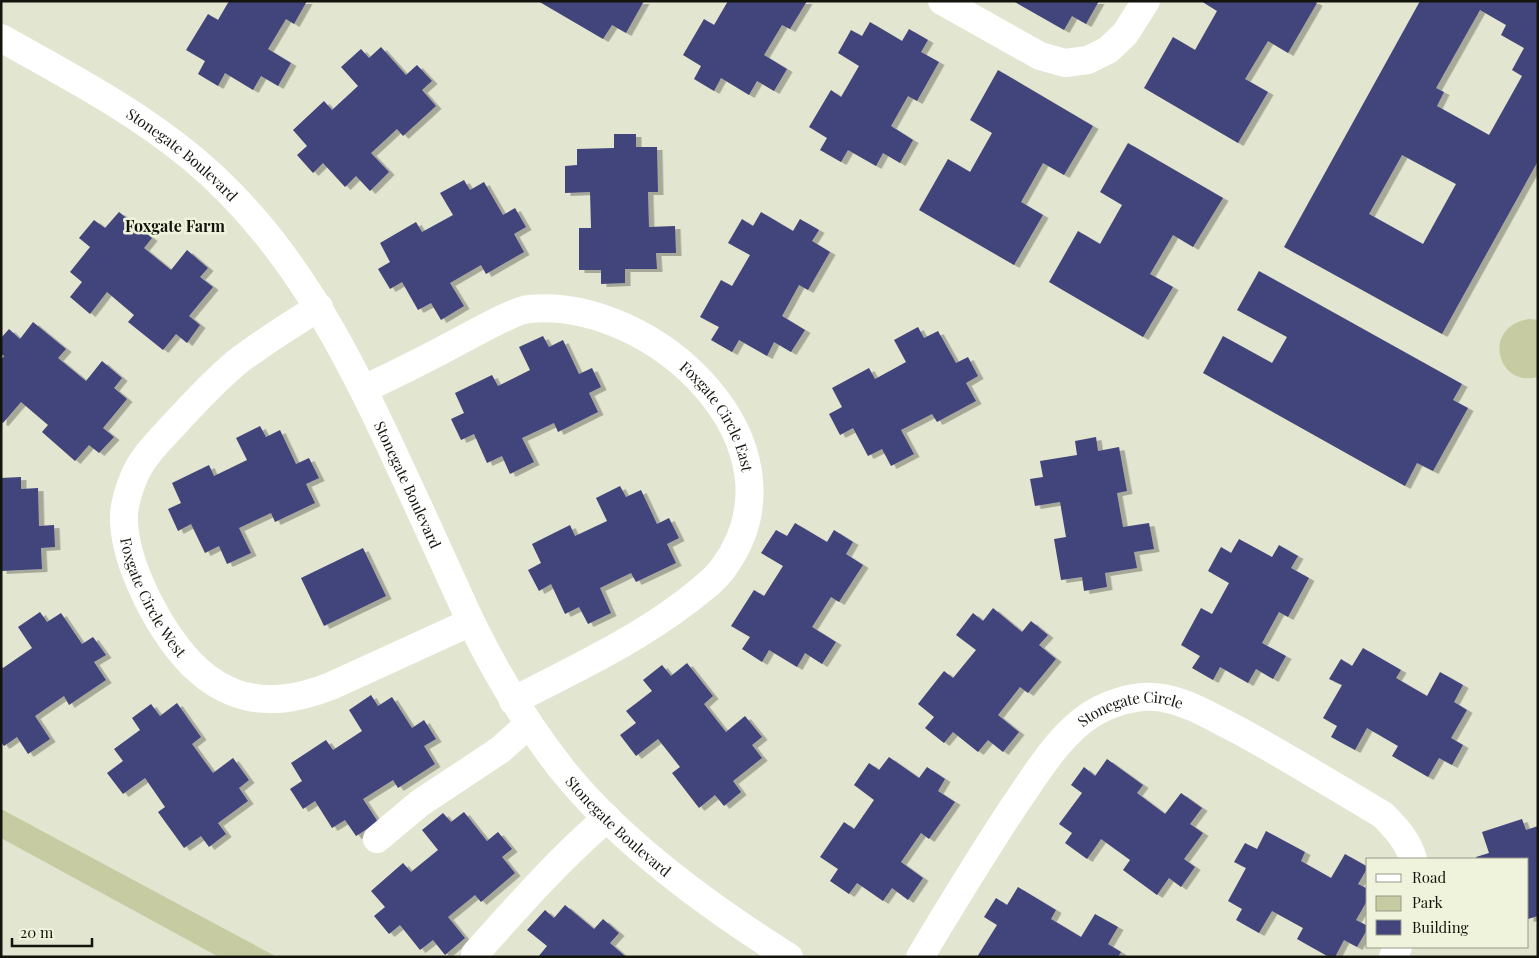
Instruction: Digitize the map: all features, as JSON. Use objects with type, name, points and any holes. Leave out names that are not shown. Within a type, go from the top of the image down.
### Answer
[{"type":"street","points":[[942,1],[1040,56],[1065,63],[1088,60],[1108,50],[1125,34],[1146,1]]},
{"type":"street","name":"Stonegate Boulevard","points":[[1,38],[76,80],[144,122],[192,158],[236,199],[275,244],[319,307],[364,389],[471,622],[513,701],[529,724],[565,773],[607,818],[652,858],[700,896],[789,957]]},
{"type":"street","name":"Foxgate Circle West","points":[[319,307],[268,339],[236,363],[192,404],[157,443],[134,475],[127,495],[124,514],[126,536],[136,575],[144,594],[171,639],[199,671],[216,684],[235,693],[277,700],[309,694],[331,686],[471,622]]},
{"type":"street","name":"Foxgate Circle East","points":[[364,389],[487,326],[526,309],[557,308],[597,316],[636,332],[654,342],[687,367],[702,382],[727,415],[744,453],[750,492],[743,532],[723,568],[708,584],[664,619],[513,701]]},
{"type":"street","name":"Stonegate Circle","points":[[920,957],[985,851],[1036,773],[1068,732],[1102,708],[1142,697],[1162,697],[1191,706],[1265,745],[1382,815],[1398,831],[1410,850],[1412,858]]},
{"type":"street","points":[[378,839],[420,803],[500,750],[529,724]]},
{"type":"street","points":[[475,954],[579,841],[607,818]]},
{"type":"green space","points":[[1529,319],[1538,320],[1538,377],[1524,378],[1513,374],[1504,366],[1500,355],[1500,344],[1504,333],[1514,324]]},
{"type":"green space","points":[[1,809],[277,957],[219,957],[1,838]]},
{"type":"building","points":[[229,1],[307,1],[294,24],[286,19],[268,49],[291,63],[278,86],[261,76],[253,90],[225,73],[218,86],[198,74],[205,61],[186,50],[208,14],[218,20]]},
{"type":"building","points":[[538,1],[644,1],[626,33],[612,25],[603,39]]},
{"type":"building","points":[[728,1],[807,1],[790,29],[782,25],[764,55],[787,69],[774,91],[757,81],[749,95],[721,78],[714,91],[694,79],[701,66],[683,55],[704,19],[714,25]]},
{"type":"building","points":[[1013,1],[1099,1],[1086,24],[1072,16],[1064,30]]},
{"type":"building","points":[[1201,1],[1314,1],[1317,3],[1288,53],[1268,41],[1245,79],[1268,92],[1238,143],[1144,88],[1173,37],[1195,50],[1217,11]]},
{"type":"building","points":[[1420,1],[1538,1],[1538,161],[1442,334],[1284,247]],"holes":[[[1480,10],[1506,25],[1501,35],[1524,48],[1512,70],[1522,76],[1489,135],[1437,106],[1444,92],[1436,88]],[[1402,155],[1456,184],[1423,244],[1369,214]]]},
{"type":"building","points":[[870,22],[902,41],[909,29],[928,40],[921,52],[939,62],[917,101],[908,96],[891,126],[913,140],[900,163],[883,153],[876,166],[848,150],[841,162],[820,150],[827,138],[809,127],[831,90],[841,97],[859,66],[838,53],[851,30],[862,36]]},
{"type":"building","points":[[381,47],[406,75],[417,65],[432,81],[422,90],[436,106],[403,136],[397,129],[371,153],[389,172],[370,191],[356,176],[345,187],[323,163],[313,173],[297,155],[307,146],[293,130],[324,101],[332,110],[358,86],[341,67],[361,49],[369,58]]},
{"type":"building","points":[[998,70],[1093,126],[1064,175],[1043,163],[1021,202],[1043,215],[1014,265],[919,210],[948,159],[970,172],[992,133],[970,120]]},
{"type":"building","points":[[614,134],[636,134],[636,147],[657,147],[658,192],[648,192],[649,227],[675,226],[676,253],[656,253],[657,269],[625,269],[625,283],[601,284],[601,270],[579,270],[579,228],[591,228],[590,192],[565,193],[565,166],[577,165],[577,149],[614,148]]},
{"type":"building","points":[[1128,143],[1223,198],[1193,247],[1173,235],[1150,274],[1173,287],[1143,337],[1049,282],[1078,231],[1100,244],[1122,205],[1100,192]]},
{"type":"building","points":[[464,180],[470,190],[484,182],[503,215],[515,208],[526,227],[514,234],[524,252],[486,274],[481,265],[450,283],[464,306],[441,320],[431,303],[418,310],[402,282],[390,289],[378,269],[390,262],[380,243],[416,222],[422,232],[453,215],[440,193]]},
{"type":"building","points":[[119,212],[152,238],[144,248],[171,270],[187,250],[208,268],[200,277],[213,287],[189,316],[200,325],[187,343],[176,334],[163,350],[128,322],[134,315],[107,292],[90,314],[70,297],[82,282],[70,272],[90,247],[79,238],[94,220],[105,228]]},
{"type":"building","points":[[761,212],[793,231],[800,219],[819,230],[812,241],[830,252],[808,290],[799,285],[782,316],[805,330],[791,352],[774,342],[767,356],[739,340],[732,352],[711,340],[719,327],[700,317],[721,280],[732,286],[750,255],[728,243],[742,219],[753,226]]},
{"type":"building","points":[[1259,271],[1462,384],[1453,400],[1468,408],[1433,471],[1417,463],[1405,486],[1203,373],[1223,336],[1272,363],[1287,337],[1237,310]]},
{"type":"building","points":[[33,322],[66,349],[58,358],[86,381],[102,361],[122,378],[114,388],[127,399],[103,428],[114,437],[99,453],[89,445],[75,461],[42,432],[48,425],[21,402],[3,423],[1,422],[1,360],[4,356],[1,354],[1,338],[9,329],[20,339]]},
{"type":"building","points":[[918,327],[924,338],[938,331],[956,363],[968,357],[978,376],[966,383],[976,401],[937,422],[932,414],[901,430],[914,454],[891,466],[882,449],[868,456],[853,428],[840,435],[829,414],[842,407],[832,388],[869,368],[875,379],[906,362],[894,340]]},
{"type":"building","points":[[543,336],[549,347],[563,340],[579,374],[592,368],[601,387],[589,393],[598,412],[558,432],[554,423],[522,438],[534,462],[510,474],[502,456],[487,463],[474,434],[461,440],[451,419],[464,413],[455,393],[492,375],[498,386],[530,370],[519,347]]},
{"type":"building","points":[[260,426],[266,437],[280,430],[296,464],[309,458],[319,478],[306,484],[315,503],[275,522],[271,513],[239,528],[251,553],[227,564],[219,546],[205,553],[191,524],[178,531],[168,509],[181,503],[172,483],[209,465],[214,476],[247,460],[236,438]]},
{"type":"building","points":[[1096,437],[1098,451],[1119,447],[1127,491],[1117,493],[1123,527],[1149,523],[1154,549],[1134,552],[1137,568],[1105,573],[1107,587],[1084,591],[1082,577],[1061,580],[1054,539],[1066,537],[1060,502],[1035,506],[1030,479],[1043,477],[1040,461],[1077,455],[1075,441]]},
{"type":"building","points":[[21,477],[21,489],[38,488],[39,526],[54,525],[55,547],[41,548],[42,569],[1,571],[1,478]]},
{"type":"building","points":[[620,486],[626,497],[641,490],[657,524],[669,518],[679,538],[667,544],[676,563],[636,582],[631,573],[600,588],[611,613],[588,624],[579,607],[565,614],[551,584],[539,591],[528,570],[541,563],[532,544],[570,525],[575,536],[607,521],[596,498]]},
{"type":"building","points":[[795,523],[827,542],[834,530],[853,542],[846,554],[863,565],[839,602],[831,597],[812,627],[836,642],[822,664],[805,653],[797,667],[769,650],[762,662],[742,649],[750,637],[731,626],[754,590],[764,596],[783,566],[761,553],[776,530],[787,536]]},
{"type":"building","points":[[1239,539],[1272,557],[1279,545],[1298,556],[1291,568],[1309,578],[1288,617],[1279,612],[1262,643],[1286,656],[1273,679],[1256,669],[1248,683],[1220,667],[1213,680],[1192,668],[1200,656],[1181,645],[1201,608],[1212,614],[1229,583],[1208,571],[1221,547],[1231,553]]},
{"type":"building","points":[[363,548],[386,596],[324,626],[301,578]]},
{"type":"building","points":[[993,608],[1022,632],[1031,621],[1048,635],[1039,645],[1056,659],[1028,693],[1020,687],[998,715],[1019,732],[1003,752],[988,740],[978,752],[953,732],[944,743],[925,728],[934,717],[918,704],[944,671],[953,678],[976,650],[956,635],[973,613],[983,621]]},
{"type":"building","points":[[40,612],[47,622],[61,613],[82,644],[93,637],[106,655],[94,662],[106,680],[69,705],[64,696],[35,716],[50,739],[28,754],[17,737],[4,746],[1,742],[1,666],[3,668],[32,648],[18,627]]},
{"type":"building","points":[[1363,648],[1401,670],[1396,678],[1427,696],[1440,672],[1463,685],[1454,702],[1467,710],[1451,738],[1463,745],[1452,765],[1439,758],[1428,777],[1392,756],[1398,746],[1367,728],[1355,750],[1331,737],[1337,726],[1323,718],[1342,685],[1329,679],[1341,659],[1352,666]]},
{"type":"building","points":[[687,663],[713,696],[704,704],[726,732],[745,716],[762,737],[752,745],[762,758],[733,781],[741,792],[724,806],[715,795],[699,808],[672,773],[680,767],[658,739],[636,756],[620,735],[636,723],[626,711],[652,691],[643,680],[662,665],[671,676]]},
{"type":"building","points":[[371,695],[378,706],[392,697],[412,728],[424,720],[436,739],[424,746],[435,764],[398,788],[393,780],[363,799],[378,822],[356,836],[345,820],[332,828],[315,801],[303,809],[290,789],[302,781],[291,763],[326,740],[333,750],[362,731],[349,710]]},
{"type":"building","points":[[177,703],[201,737],[192,744],[213,773],[233,758],[249,780],[239,788],[248,801],[218,823],[226,834],[209,847],[201,836],[184,848],[158,812],[165,807],[145,778],[123,794],[107,773],[123,761],[114,749],[140,730],[132,718],[151,704],[160,716]]},
{"type":"building","points":[[889,757],[919,778],[927,767],[945,779],[938,791],[955,802],[929,839],[921,833],[901,862],[923,878],[908,900],[892,888],[883,901],[857,883],[849,894],[830,881],[838,869],[820,857],[844,822],[854,829],[874,800],[854,785],[869,763],[879,770]]},
{"type":"building","points":[[1107,759],[1143,785],[1137,793],[1165,814],[1181,793],[1202,808],[1190,824],[1203,833],[1184,859],[1195,867],[1181,887],[1169,878],[1157,895],[1123,870],[1130,860],[1101,839],[1087,859],[1065,843],[1072,833],[1059,824],[1082,793],[1071,785],[1084,767],[1095,776]]},
{"type":"building","points":[[464,812],[487,841],[498,832],[512,849],[502,857],[515,873],[481,902],[475,895],[448,917],[465,938],[445,955],[433,940],[420,950],[400,925],[389,934],[374,916],[385,907],[371,891],[403,863],[411,872],[438,850],[422,830],[443,813],[451,822]]},
{"type":"building","points":[[1522,819],[1526,830],[1538,826],[1538,916],[1529,919],[1529,858],[1476,858],[1489,853],[1482,832]]},
{"type":"building","points":[[1266,831],[1305,852],[1301,861],[1331,878],[1345,854],[1366,866],[1366,870],[1358,884],[1366,888],[1366,902],[1356,920],[1366,925],[1366,931],[1357,947],[1344,940],[1335,957],[1329,957],[1297,939],[1303,928],[1272,911],[1259,933],[1236,920],[1242,909],[1228,901],[1246,868],[1234,862],[1245,843],[1257,849]]},
{"type":"building","points":[[1018,887],[1056,910],[1051,919],[1081,937],[1095,914],[1118,927],[1108,944],[1121,952],[1118,957],[977,957],[997,925],[984,917],[996,898],[1007,905]]},
{"type":"building","points":[[565,905],[594,929],[603,919],[619,933],[610,943],[626,957],[538,957],[547,946],[527,930],[545,910],[554,918]]},
{"type":"district","name":"Foxgate Farm","points":[[175,225]]}]
